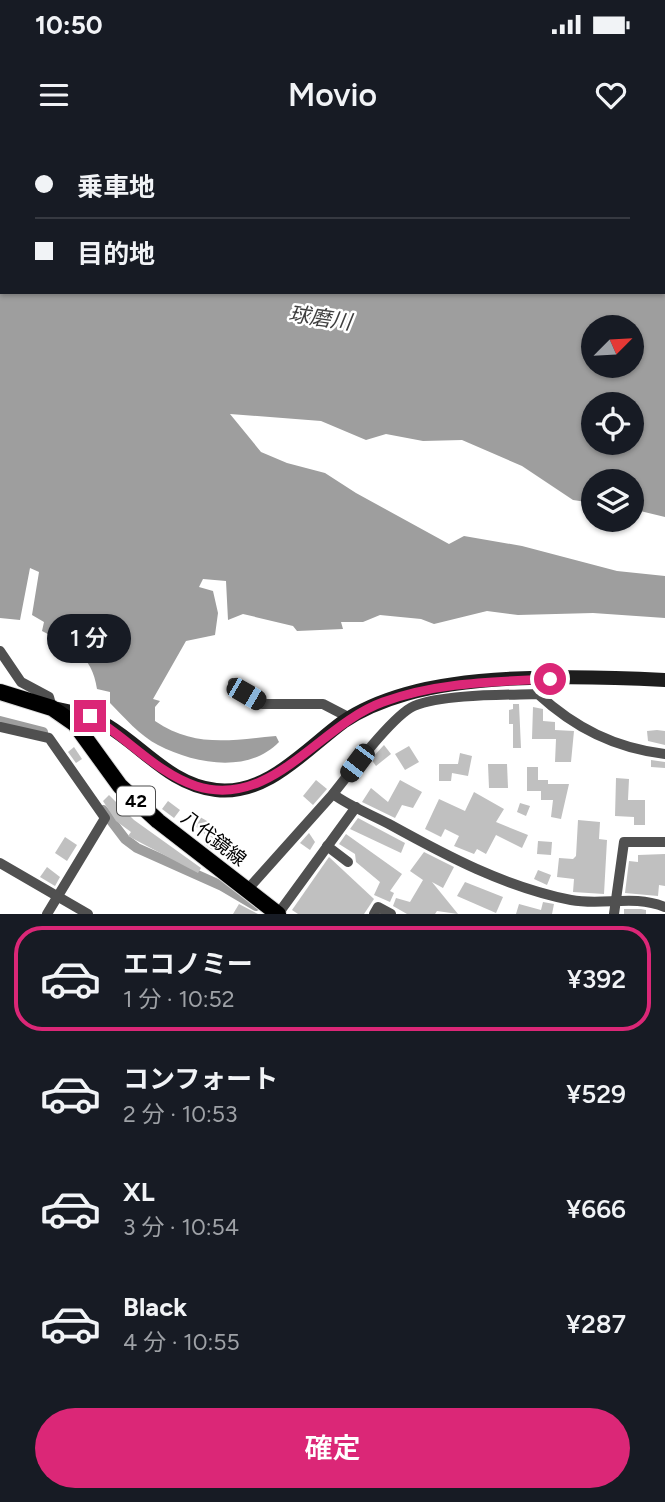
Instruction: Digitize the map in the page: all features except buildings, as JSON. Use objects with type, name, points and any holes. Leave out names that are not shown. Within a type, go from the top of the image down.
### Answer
[{"type":"main road","name":"八代鏡線","points":[[0,692],[52,708],[75,724],[120,786],[158,821],[278,914]]},
{"type":"street","points":[[0,652],[21,682],[49,697],[52,708],[90,716],[110,726],[171,774],[195,786],[217,790],[240,789],[276,774],[350,718],[407,694],[461,683],[550,679],[665,680]]},
{"type":"street","points":[[233,683],[262,704],[323,704],[350,718]]},
{"type":"street","points":[[247,890],[377,741],[413,706],[461,683]]},
{"type":"street","points":[[413,706],[476,695],[538,694],[561,715],[590,733],[637,751],[665,754]]},
{"type":"street","points":[[0,727],[49,738],[105,818],[47,914]]},
{"type":"street","points":[[332,794],[491,876],[578,901],[602,903],[616,899],[646,900],[665,907]]},
{"type":"street","points":[[278,914],[356,807]]},
{"type":"street","points":[[614,914],[624,842],[665,842]]},
{"type":"street","points":[[327,846],[348,862]]},
{"type":"street","points":[[0,863],[88,914]]},
{"type":"street","points":[[374,914],[378,907],[391,914]]},
{"type":"water","name":"球磨川","points":[[0,294],[665,294],[665,517],[644,512],[644,469],[581,469],[581,501],[573,500],[522,466],[462,440],[423,441],[386,434],[366,440],[321,421],[230,414],[261,452],[287,463],[325,473],[449,544],[464,536],[522,546],[617,571],[665,576],[665,618],[593,613],[518,615],[487,611],[434,624],[421,619],[380,615],[363,622],[341,622],[343,629],[297,631],[293,626],[243,614],[228,620],[226,581],[203,579],[199,587],[213,591],[218,613],[215,635],[186,641],[153,699],[160,701],[155,707],[155,721],[170,730],[199,739],[228,740],[276,736],[279,742],[252,759],[221,763],[188,757],[158,745],[110,703],[110,692],[97,689],[85,659],[71,647],[42,631],[44,622],[32,615],[39,572],[30,568],[20,620],[0,618]]},
{"type":"waterway","points":[[0,721],[43,732]]},
{"type":"waterway","points":[[103,810],[125,839],[137,848],[222,886],[256,906]]},
{"type":"route","points":[[90,716],[110,726],[171,774],[195,786],[217,790],[240,789],[276,774],[345,721],[378,703],[461,683],[550,679]]}]
